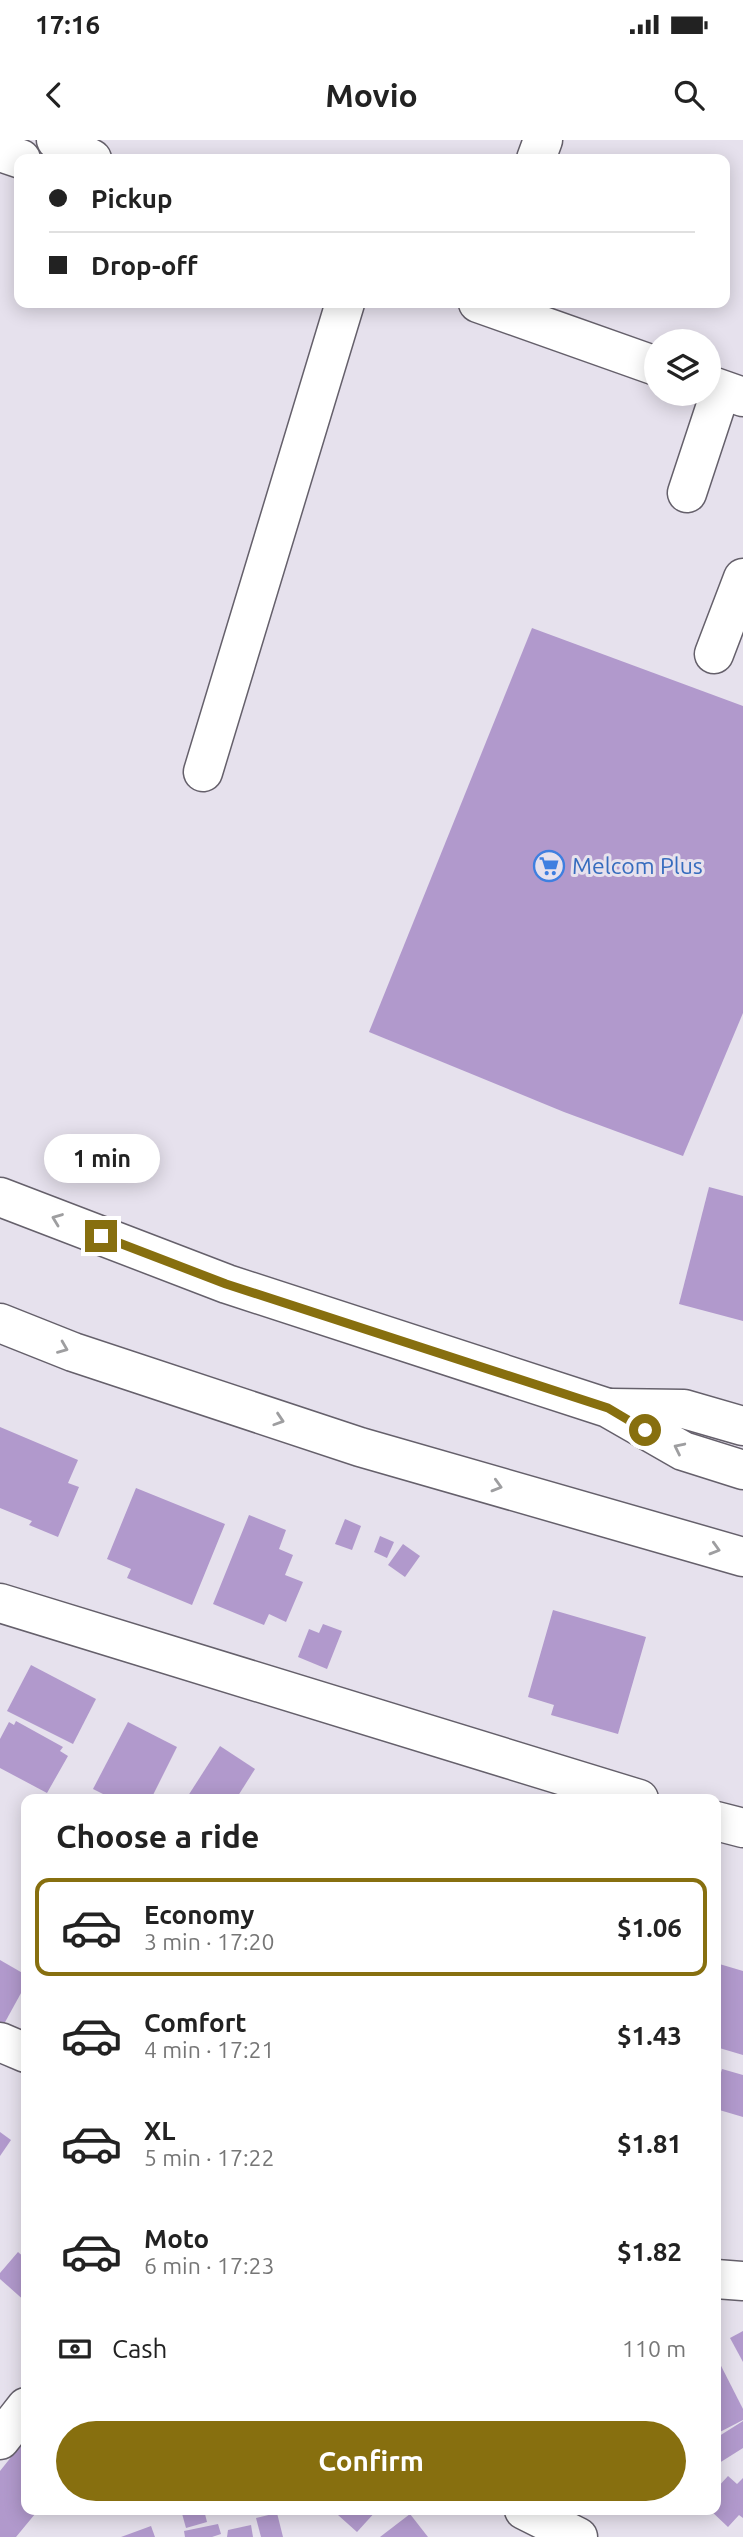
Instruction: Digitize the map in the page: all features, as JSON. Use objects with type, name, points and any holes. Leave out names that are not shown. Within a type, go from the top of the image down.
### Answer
[{"type":"street","points":[[56,140],[83,154]]},
{"type":"street","points":[[204,772],[343,308]]},
{"type":"street","points":[[500,308],[644,362]]},
{"type":"street","points":[[688,493],[724,391]]},
{"type":"street","points":[[715,654],[743,579]]},
{"type":"street","points":[[0,1197],[226,1284],[608,1408],[682,1451],[743,1470]]},
{"type":"street","points":[[0,1323],[73,1352],[360,1447],[743,1557]]},
{"type":"street","points":[[608,1408],[684,1409],[743,1426]]},
{"type":"street","points":[[0,1603],[599,1793]]},
{"type":"street","points":[[721,1822],[743,1828]]},
{"type":"street","points":[[0,2042],[21,2051]]},
{"type":"street","points":[[721,2279],[743,2281]]},
{"type":"street","points":[[0,2440],[21,2413]]},
{"type":"street","points":[[534,2515],[578,2537]]},
{"type":"building","name":"Melcom Plus","points":[[532,628],[743,706],[743,1013],[683,1156],[564,1112],[369,1032]]},
{"type":"building","points":[[709,1187],[743,1196],[743,1321],[679,1304]]},
{"type":"building","points":[[0,1427],[78,1460],[68,1483],[79,1487],[58,1537],[29,1525],[32,1521],[0,1508]]},
{"type":"building","points":[[136,1488],[225,1524],[192,1605],[127,1578],[131,1569],[107,1559]]},
{"type":"building","points":[[249,1515],[286,1530],[279,1549],[293,1555],[285,1575],[303,1582],[286,1622],[269,1614],[264,1625],[213,1604]]},
{"type":"building","points":[[345,1519],[361,1526],[352,1550],[335,1544]]},
{"type":"building","points":[[380,1536],[394,1542],[387,1558],[374,1552]]},
{"type":"building","points":[[403,1544],[420,1556],[405,1577],[388,1565]]},
{"type":"building","points":[[553,1610],[646,1637],[618,1734],[551,1715],[554,1705],[528,1697]]},
{"type":"building","points":[[323,1624],[342,1631],[327,1669],[298,1657],[309,1629],[319,1633]]},
{"type":"building","points":[[31,1665],[96,1699],[73,1744],[7,1711]]},
{"type":"building","points":[[16,1721],[63,1747],[60,1751],[68,1756],[47,1793],[0,1768],[0,1739],[9,1722],[14,1725]]},
{"type":"building","points":[[128,1722],[177,1747],[154,1794],[103,1794],[93,1789]]},
{"type":"building","points":[[220,1746],[255,1769],[239,1794],[189,1794]]},
{"type":"building","points":[[0,1960],[21,1972],[21,1993],[4,2024],[0,2022]]},
{"type":"building","points":[[721,1964],[743,1971],[743,2055],[721,2048]]},
{"type":"building","points":[[722,2069],[743,2075],[743,2117],[721,2110]]},
{"type":"building","points":[[0,2132],[11,2140],[0,2156]]},
{"type":"building","points":[[18,2252],[21,2255],[21,2298],[0,2279],[0,2273]]},
{"type":"building","points":[[743,2331],[743,2362],[730,2338]]},
{"type":"building","points":[[721,2366],[743,2409],[743,2420],[721,2431]]},
{"type":"building","points":[[743,2421],[743,2448],[721,2462],[721,2435]]},
{"type":"building","points":[[21,2447],[21,2515],[34,2515],[16,2537],[0,2537],[0,2471]]},
{"type":"building","points":[[728,2476],[737,2484],[743,2478],[743,2518],[739,2515],[728,2527],[715,2515],[721,2515],[721,2484]]},
{"type":"building","points":[[182,2515],[205,2515],[207,2522],[186,2528]]},
{"type":"building","points":[[278,2515],[283,2537],[261,2537],[256,2518]]},
{"type":"building","points":[[338,2515],[372,2515],[357,2532]]},
{"type":"building","points":[[411,2515],[428,2537],[380,2537]]},
{"type":"building","points":[[218,2524],[221,2534],[212,2537],[185,2537],[184,2531]]},
{"type":"building","points":[[251,2525],[253,2537],[227,2537],[228,2530]]},
{"type":"building","points":[[151,2526],[155,2537],[121,2537]]},
{"type":"place","name":"Melcom Plus","points":[[549,866]]},
{"type":"route","points":[[101,1236],[226,1284],[608,1408],[645,1430]]}]
